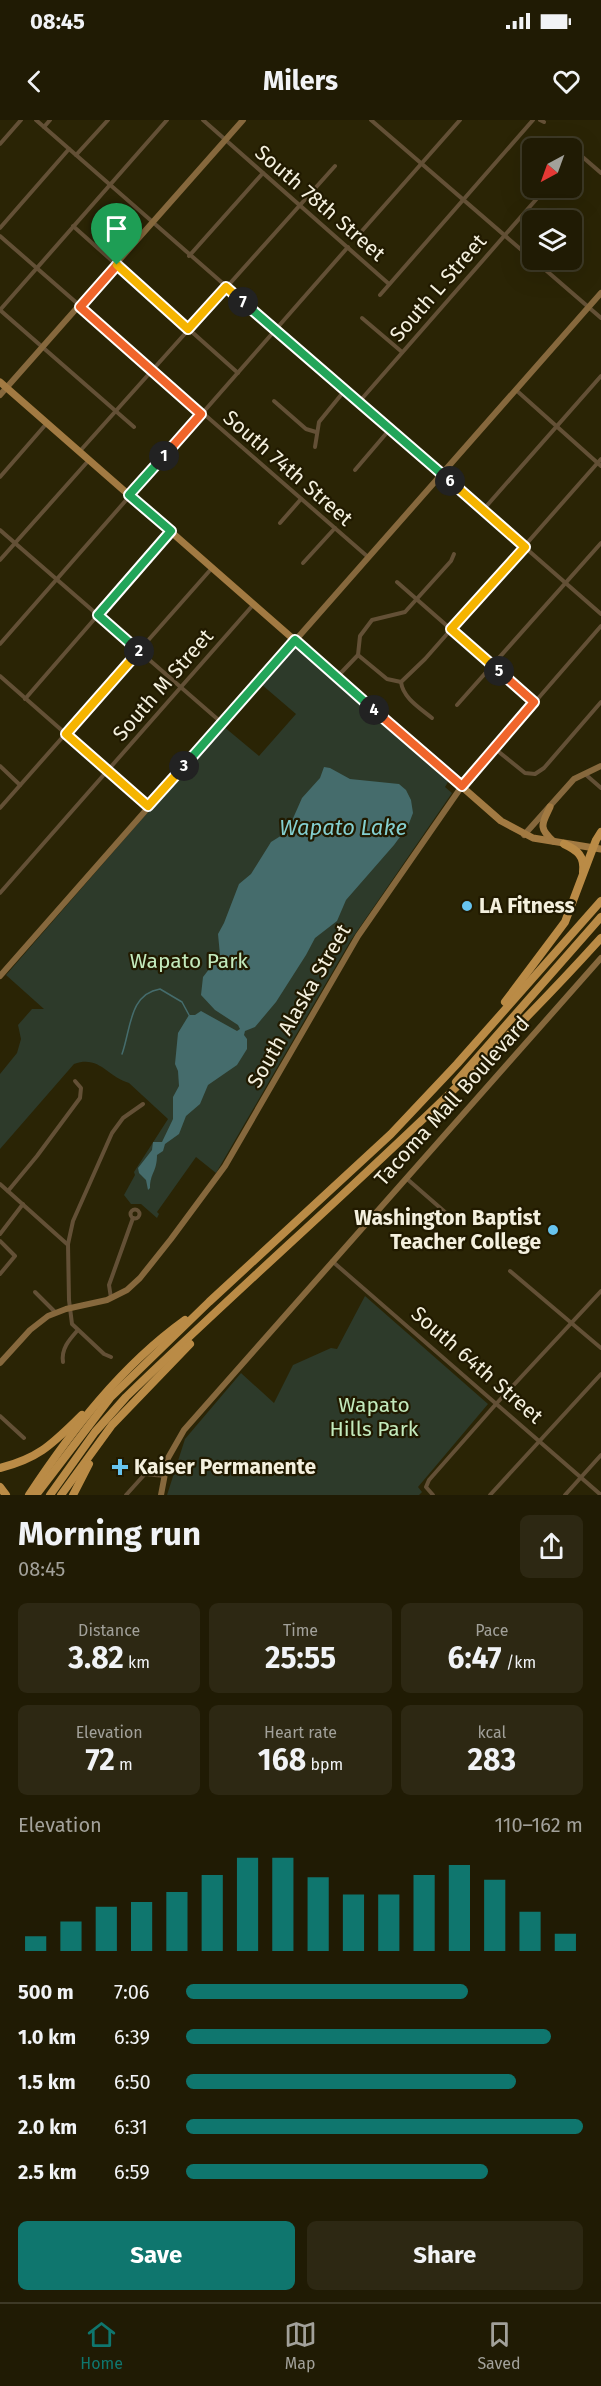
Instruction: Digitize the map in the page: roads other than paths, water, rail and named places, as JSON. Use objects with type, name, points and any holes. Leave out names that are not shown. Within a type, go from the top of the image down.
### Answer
[{"type":"highway","points":[[472,1047],[560,930],[571,911],[597,848],[601,832]]},
{"type":"highway","points":[[559,844],[578,852],[582,859],[583,871],[580,886]]},
{"type":"highway","points":[[36,1495],[110,1398],[209,1302],[359,1166],[417,1108],[601,902]]},
{"type":"highway","points":[[399,1142],[462,1075],[601,917]]},
{"type":"highway","points":[[560,984],[601,938]]},
{"type":"highway","points":[[50,1495],[95,1432],[126,1397],[494,1052],[601,944]]},
{"type":"highway","points":[[61,1495],[112,1425],[144,1389],[283,1251]]},
{"type":"highway","points":[[0,1468],[28,1460],[45,1450],[168,1332],[209,1302]]},
{"type":"highway","points":[[73,1495],[94,1456],[144,1389]]},
{"type":"highway","points":[[29,1495],[55,1456],[105,1394]]},
{"type":"highway","points":[[0,1487],[6,1495]]},
{"type":"main road","points":[[0,382],[501,821],[524,835],[559,844],[597,848]]},
{"type":"main road","points":[[549,807],[542,823],[543,830],[559,844]]},
{"type":"street","points":[[0,144],[21,120]]},
{"type":"street","points":[[36,120],[601,614]]},
{"type":"street","points":[[44,127],[50,120]]},
{"type":"street","points":[[76,155],[108,120]]},
{"type":"street","points":[[134,427],[0,310],[167,120]]},
{"type":"street","name":"South 78th Street","points":[[203,120],[389,284]]},
{"type":"street","points":[[0,395],[243,120]]},
{"type":"street","points":[[371,120],[522,250]]},
{"type":"street","points":[[361,232],[460,120]]},
{"type":"street","points":[[380,295],[531,122]]},
{"type":"street","points":[[0,228],[69,149]]},
{"type":"street","points":[[582,156],[601,173]]},
{"type":"street","points":[[79,452],[335,166]]},
{"type":"street","points":[[189,256],[263,173]]},
{"type":"street","name":"South L Street","points":[[359,402],[537,198]]},
{"type":"street","points":[[73,226],[238,373]]},
{"type":"street","name":"South 74th Street","points":[[0,236],[201,414],[368,557]]},
{"type":"street","points":[[0,644],[348,247]]},
{"type":"street","points":[[546,270],[601,318]]},
{"type":"street","points":[[1,973],[601,292]]},
{"type":"street","points":[[362,318],[402,352]]},
{"type":"street","points":[[483,510],[601,376]]},
{"type":"street","points":[[315,447],[316,432],[322,417],[345,390]]},
{"type":"street","points":[[454,554],[405,612],[372,620],[360,636],[357,645],[358,655],[387,679],[401,682],[411,675],[600,463],[516,390]]},
{"type":"street","points":[[274,401],[306,429],[316,432]]},
{"type":"street","points":[[0,477],[47,423]]},
{"type":"street","points":[[355,470],[390,429]]},
{"type":"street","points":[[0,560],[89,460]]},
{"type":"street","points":[[280,524],[301,499]]},
{"type":"street","points":[[303,563],[334,528]]},
{"type":"street","points":[[0,530],[222,723]]},
{"type":"street","points":[[25,699],[171,531]]},
{"type":"street","points":[[457,705],[601,543]]},
{"type":"street","points":[[0,808],[212,568]]},
{"type":"street","points":[[397,582],[534,702]]},
{"type":"street","name":"South M Street","points":[[0,893],[254,604]]},
{"type":"street","name":"South Alaska Street","points":[[0,1363],[34,1326],[55,1312],[111,1299],[130,1288],[140,1278],[220,1173],[351,948],[462,786],[601,626]]},
{"type":"street","points":[[337,677],[358,655]]},
{"type":"street","points":[[0,676],[148,806]]},
{"type":"street","points":[[401,682],[407,696],[432,718]]},
{"type":"street","points":[[494,748],[522,771],[533,775],[544,768],[601,702]]},
{"type":"street","points":[[0,766],[20,784]]},
{"type":"street","points":[[524,835],[571,782],[584,773],[601,766]]},
{"type":"street","points":[[584,773],[601,788]]},
{"type":"street","name":"Tacoma Mall Boulevard","points":[[161,1495],[173,1447],[184,1430],[601,958]]},
{"type":"street","points":[[8,1191],[80,1098],[81,1088],[75,1081]]},
{"type":"street","points":[[111,1357],[104,1354],[77,1331],[72,1323],[68,1244],[74,1221],[112,1133],[123,1118],[143,1104]]},
{"type":"street","points":[[405,1178],[453,1219]]},
{"type":"street","points":[[0,1184],[68,1244]]},
{"type":"street","points":[[0,1234],[23,1204]]},
{"type":"street","points":[[111,1299],[109,1285],[134,1218]]},
{"type":"street","points":[[0,1241],[15,1255],[0,1274]]},
{"type":"street","name":"South 64th Street","points":[[332,1260],[601,1495]]},
{"type":"street","points":[[510,1271],[601,1348]]},
{"type":"street","points":[[433,1495],[426,1486],[496,1404],[601,1290]]},
{"type":"street","points":[[35,1292],[55,1312]]},
{"type":"street","points":[[63,1362],[63,1352],[68,1340],[77,1331]]},
{"type":"street","points":[[490,1495],[538,1440],[601,1374]]},
{"type":"street","points":[[0,1416],[24,1438]]},
{"type":"street","points":[[565,1495],[601,1455]]},
{"type":"street","points":[[126,1495],[145,1474],[164,1476]]},
{"type":"water","name":"Wapato Lake","points":[[324,767],[350,779],[399,784],[406,790],[411,800],[413,813],[408,826],[346,900],[337,921],[315,938],[276,1002],[255,1027],[245,1031],[247,1049],[237,1065],[208,1085],[200,1104],[186,1116],[179,1134],[165,1144],[163,1151],[157,1155],[148,1190],[146,1180],[139,1173],[138,1168],[152,1150],[153,1142],[162,1142],[173,1119],[173,1097],[179,1086],[175,1064],[178,1033],[189,1015],[195,1015],[201,1011],[237,1031],[240,1029],[238,1025],[215,1010],[201,995],[203,977],[220,955],[218,934],[239,884],[251,874],[271,842],[287,832],[302,798],[320,778]]},
{"type":"waterway","points":[[122,1054],[137,1005],[150,992],[160,989],[182,1002],[189,1015]]},
{"type":"place","name":"LA Fitness","points":[[467,906]]},
{"type":"place","name":"Washington Baptist Teacher College","points":[[553,1230]]},
{"type":"place","name":"Kaiser Permanente","points":[[120,1467]]},
{"type":"park label","name":"Wapato Park","points":[[189,961]]},
{"type":"park label","name":"Wapato Hills Park","points":[[374,1417]]}]
